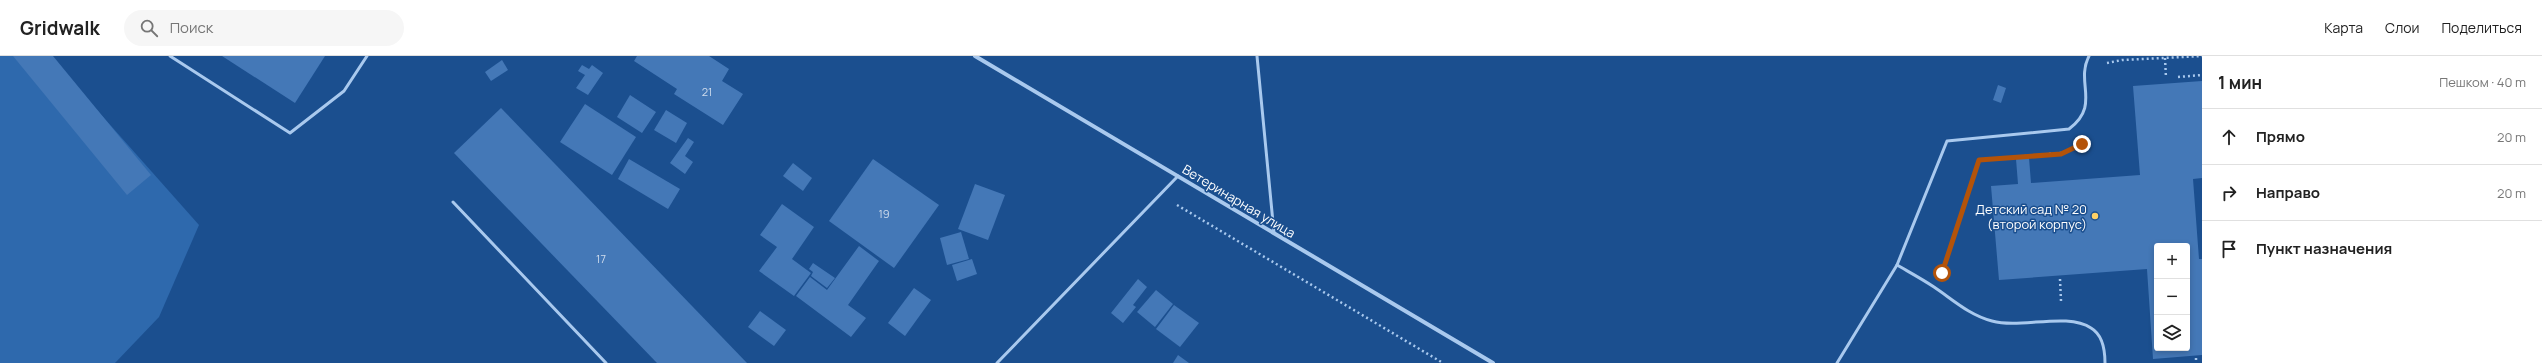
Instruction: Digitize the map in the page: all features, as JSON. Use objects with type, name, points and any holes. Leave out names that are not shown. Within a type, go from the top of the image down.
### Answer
[{"type":"street","name":"Ветеринарная улица","points":[[975,56],[1493,363]]},
{"type":"lane","points":[[170,56],[290,133],[344,91],[367,56]]},
{"type":"lane","points":[[1257,56],[1274,233]]},
{"type":"lane","points":[[1838,363],[1897,265],[1947,141],[2069,129],[2085,110],[2087,101],[2086,70],[2089,56]]},
{"type":"lane","points":[[997,363],[1178,176]]},
{"type":"lane","points":[[453,202],[606,363]]},
{"type":"lane","points":[[1897,265],[1933,286],[1961,306],[1991,321],[2010,325],[2069,321],[2083,323],[2092,328],[2101,338],[2105,363]]},
{"type":"path","points":[[2102,69],[2111,61],[2202,56]]},
{"type":"path","points":[[2165,58],[2166,78]]},
{"type":"path","points":[[2178,77],[2202,75]]},
{"type":"path","points":[[1942,273],[1979,160],[2061,154],[2082,144]]},
{"type":"path","points":[[1159,195],[1443,363]]},
{"type":"path","points":[[2060,279],[2061,306]]},
{"type":"path","points":[[2196,358],[2196,363]]},
{"type":"shaded area","points":[[0,56],[49,56],[199,225],[159,317],[115,363],[0,363]]},
{"type":"building","points":[[13,56],[53,56],[151,175],[127,195]]},
{"type":"building","points":[[222,56],[325,56],[295,103]]},
{"type":"building","points":[[637,56],[709,56],[729,69],[722,81],[743,94],[723,125],[674,94],[677,89],[634,61]]},
{"type":"building","points":[[502,60],[508,70],[491,81],[485,72]]},
{"type":"building","points":[[582,65],[589,69],[592,65],[603,73],[588,95],[576,88],[585,75],[578,71]]},
{"type":"building","name":"Детский сад № 20 (второй корпус)","points":[[2202,81],[2202,178],[2193,179],[2199,259],[2202,259],[2202,355],[2153,359],[2147,269],[1999,280],[1991,186],[2018,184],[2016,159],[2029,158],[2031,183],[2140,175],[2133,86]]},
{"type":"building","points":[[1998,85],[2006,88],[2001,103],[1993,100]]},
{"type":"building","points":[[630,95],[656,112],[642,133],[617,117]]},
{"type":"building","points":[[585,104],[636,137],[612,175],[560,142]]},
{"type":"building","points":[[501,108],[747,363],[657,363],[454,153]]},
{"type":"building","points":[[666,110],[687,123],[676,143],[654,130]]},
{"type":"building","points":[[688,138],[694,142],[685,156],[693,162],[685,174],[670,163]]},
{"type":"building","points":[[629,159],[680,189],[668,209],[618,179]]},
{"type":"building","points":[[873,159],[939,205],[894,268],[829,221]]},
{"type":"building","points":[[793,163],[812,178],[803,191],[783,176]]},
{"type":"building","points":[[975,184],[1005,195],[988,240],[958,229]]},
{"type":"building","points":[[782,204],[814,227],[792,259],[811,273],[794,296],[759,271],[777,247],[760,235]]},
{"type":"building","points":[[961,232],[969,259],[947,265],[940,238]]},
{"type":"building","points":[[859,246],[879,261],[848,305],[866,318],[851,337],[796,296],[810,277],[827,290]]},
{"type":"building","points":[[972,259],[977,274],[957,281],[952,265]]},
{"type":"building","points":[[813,263],[835,278],[827,288],[811,276],[813,272],[809,269]]},
{"type":"building","points":[[1138,279],[1147,287],[1133,305],[1136,307],[1123,323],[1111,313]]},
{"type":"building","points":[[914,288],[931,300],[905,336],[888,323]]},
{"type":"building","points":[[1156,290],[1173,304],[1155,327],[1137,312]]},
{"type":"building","points":[[1174,305],[1199,323],[1180,347],[1156,329]]},
{"type":"building","points":[[760,311],[786,330],[774,346],[748,327]]},
{"type":"building","points":[[1178,355],[1189,363],[1173,363]]},
{"type":"place","name":"Детский сад № 20 (второй корпус)","points":[[2095,216]]},
{"type":"route","points":[[1942,273],[1979,160],[2061,154],[2082,144]]}]
